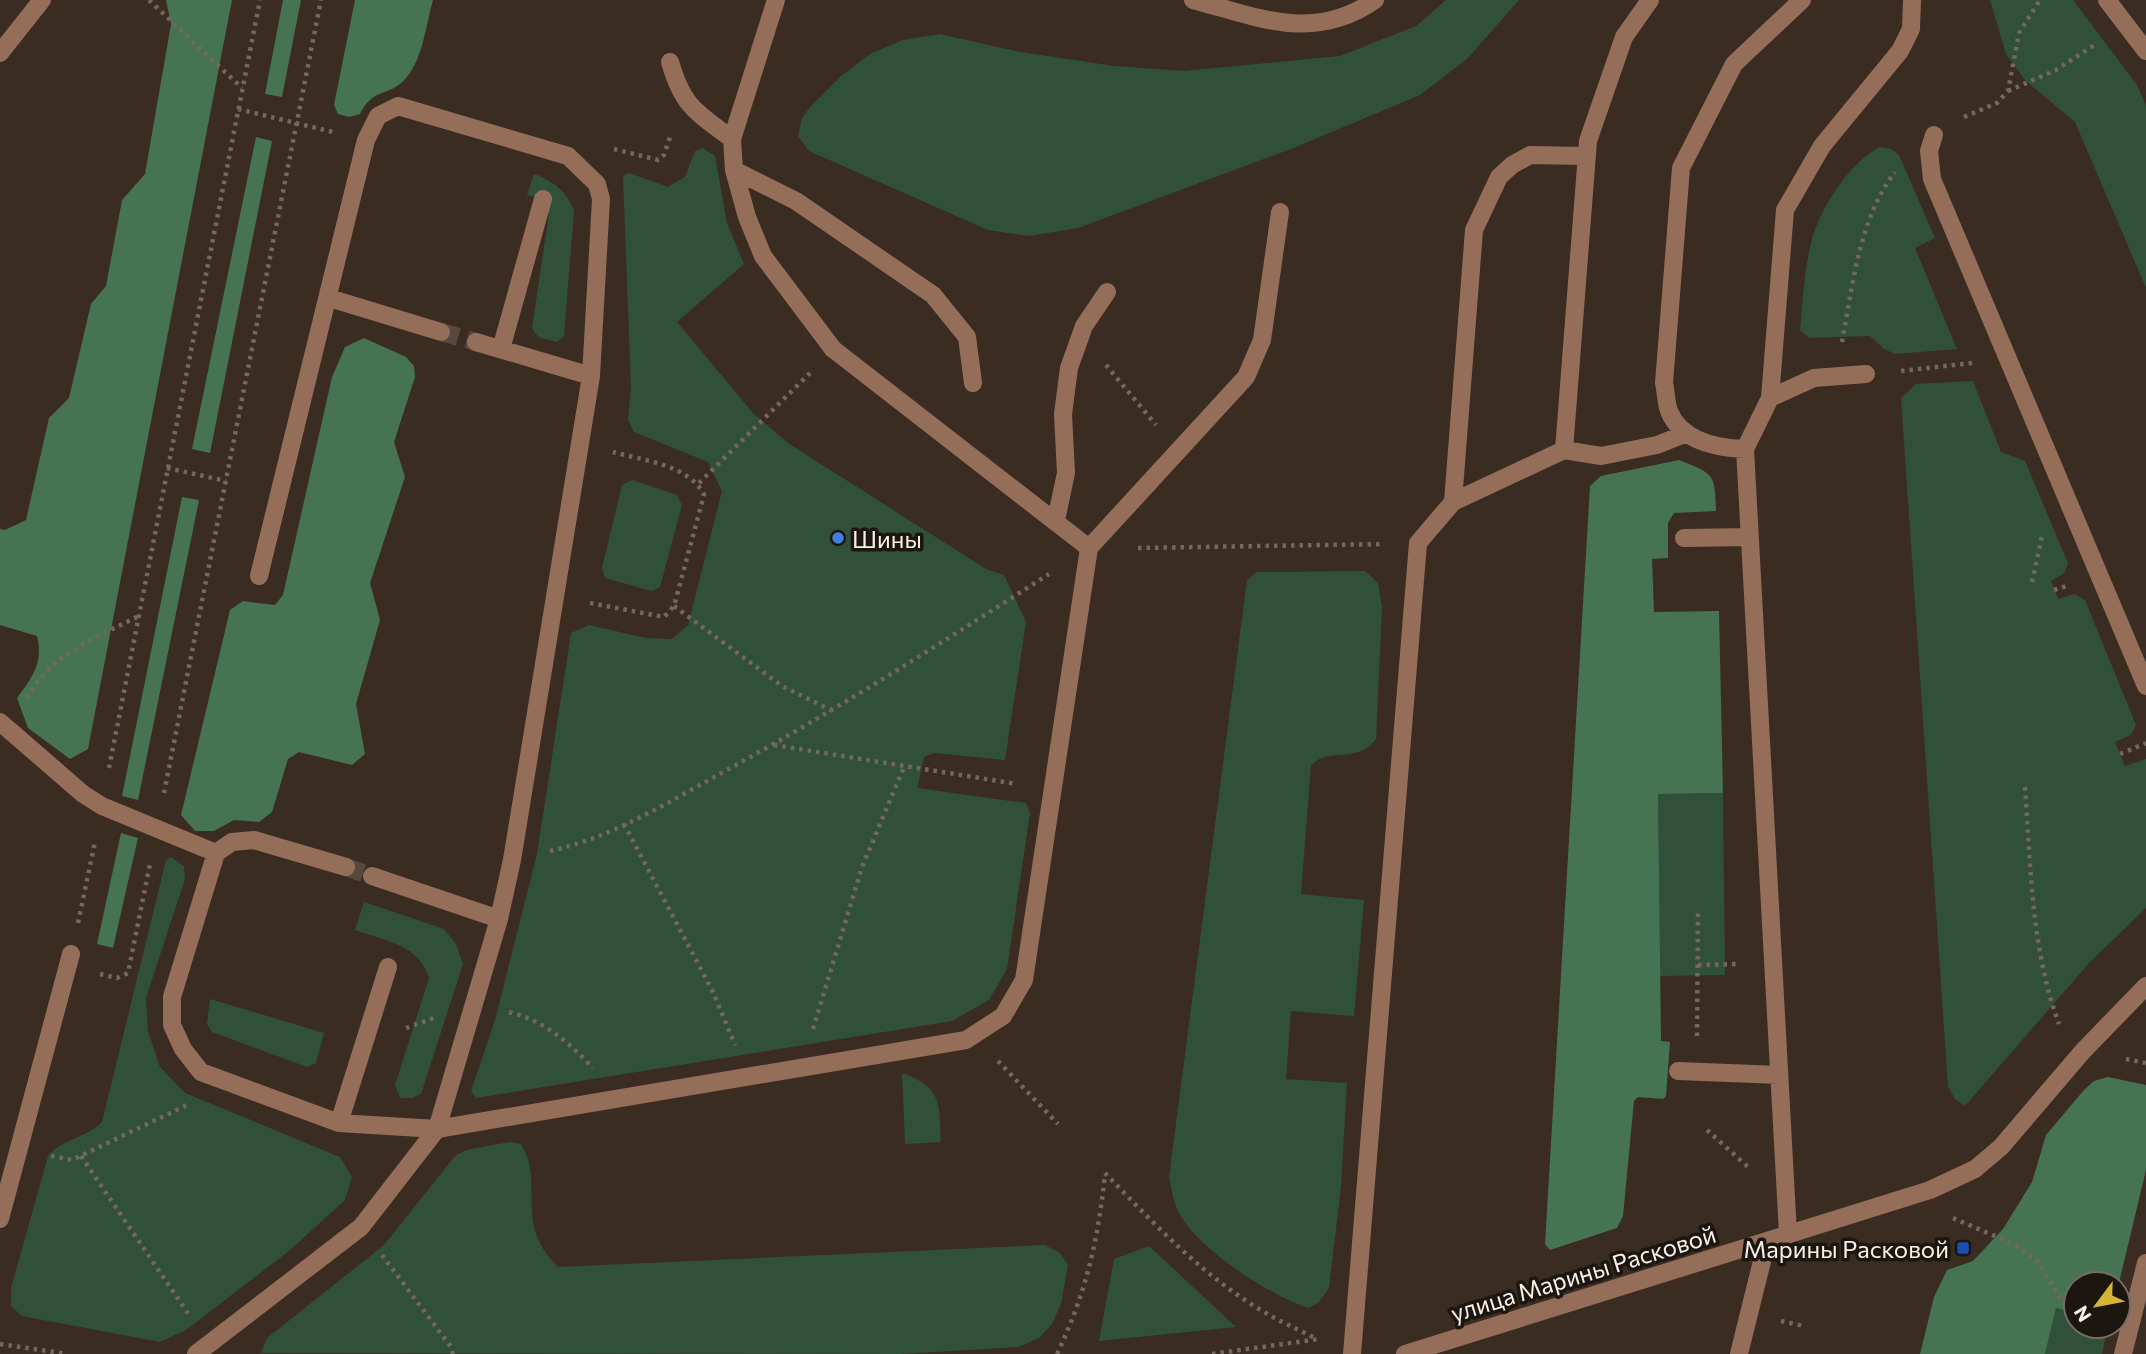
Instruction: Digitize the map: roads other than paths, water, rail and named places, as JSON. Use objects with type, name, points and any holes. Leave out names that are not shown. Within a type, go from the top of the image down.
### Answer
[{"type":"street","points":[[0,53],[42,0]]},
{"type":"street","points":[[1193,0],[1288,25],[1322,22],[1357,13],[1375,0]]},
{"type":"street","points":[[1564,450],[1585,156],[1624,37],[1650,0]]},
{"type":"street","points":[[1745,449],[1714,448],[1687,433],[1669,412],[1664,383],[1681,168],[1734,64],[1802,0]]},
{"type":"street","points":[[1788,1234],[1745,449],[1770,398],[1785,210],[1822,146],[1900,51],[1911,29],[1912,0]]},
{"type":"street","points":[[2107,0],[2146,51]]},
{"type":"street","points":[[772,2],[732,139],[734,170],[747,217],[763,256],[833,349],[1089,548]]},
{"type":"street","points":[[670,62],[678,89],[689,106],[732,139]]},
{"type":"street","points":[[203,1349],[361,1227],[437,1129],[499,919],[512,860],[591,376],[601,199],[597,184],[568,156],[398,106],[378,116],[366,140],[259,576]]},
{"type":"street","points":[[1934,135],[1929,158],[1932,179],[2146,686]]},
{"type":"street","points":[[1453,502],[1474,230],[1499,177],[1512,165],[1530,155],[1585,156]]},
{"type":"street","points":[[734,170],[796,201],[933,295],[967,337],[972,383]]},
{"type":"street","points":[[501,349],[543,199]]},
{"type":"street","points":[[346,867],[254,840],[232,842],[216,853],[172,997],[172,1025],[183,1049],[201,1072],[340,1122],[437,1129],[966,1040],[1003,1016],[1024,980],[1089,548],[1246,377],[1262,340],[1280,212]]},
{"type":"street","points":[[1056,520],[1066,473],[1063,414],[1067,380],[1084,327],[1107,292]]},
{"type":"street","points":[[329,298],[441,331]]},
{"type":"street","points":[[476,342],[591,376]]},
{"type":"street","points":[[1770,398],[1814,378],[1866,374]]},
{"type":"street","points":[[1352,1354],[1418,543],[1453,502],[1564,450],[1601,456],[1657,445],[1687,433]]},
{"type":"street","points":[[1684,538],[1750,537]]},
{"type":"street","points":[[5,726],[83,794],[102,806],[216,853]]},
{"type":"street","points":[[372,876],[499,919]]},
{"type":"street","points":[[0,1219],[71,954]]},
{"type":"street","points":[[340,1122],[388,968]]},
{"type":"street","name":"улица Марины Расковой","points":[[1405,1354],[1905,1197],[1975,1169],[2001,1147],[2083,1051],[2146,986]]},
{"type":"street","points":[[1687,1071],[1779,1075]]},
{"type":"street","points":[[1739,1354],[1767,1241]]},
{"type":"street","points":[[2123,1354],[2146,1262]]},
{"type":"tunnel","points":[[441,332],[476,342]]},
{"type":"tunnel","points":[[346,867],[372,876]]},
{"type":"place","name":"Шины","points":[[838,538]]},
{"type":"place","name":"Марины Расковой","points":[[1963,1248]]}]
